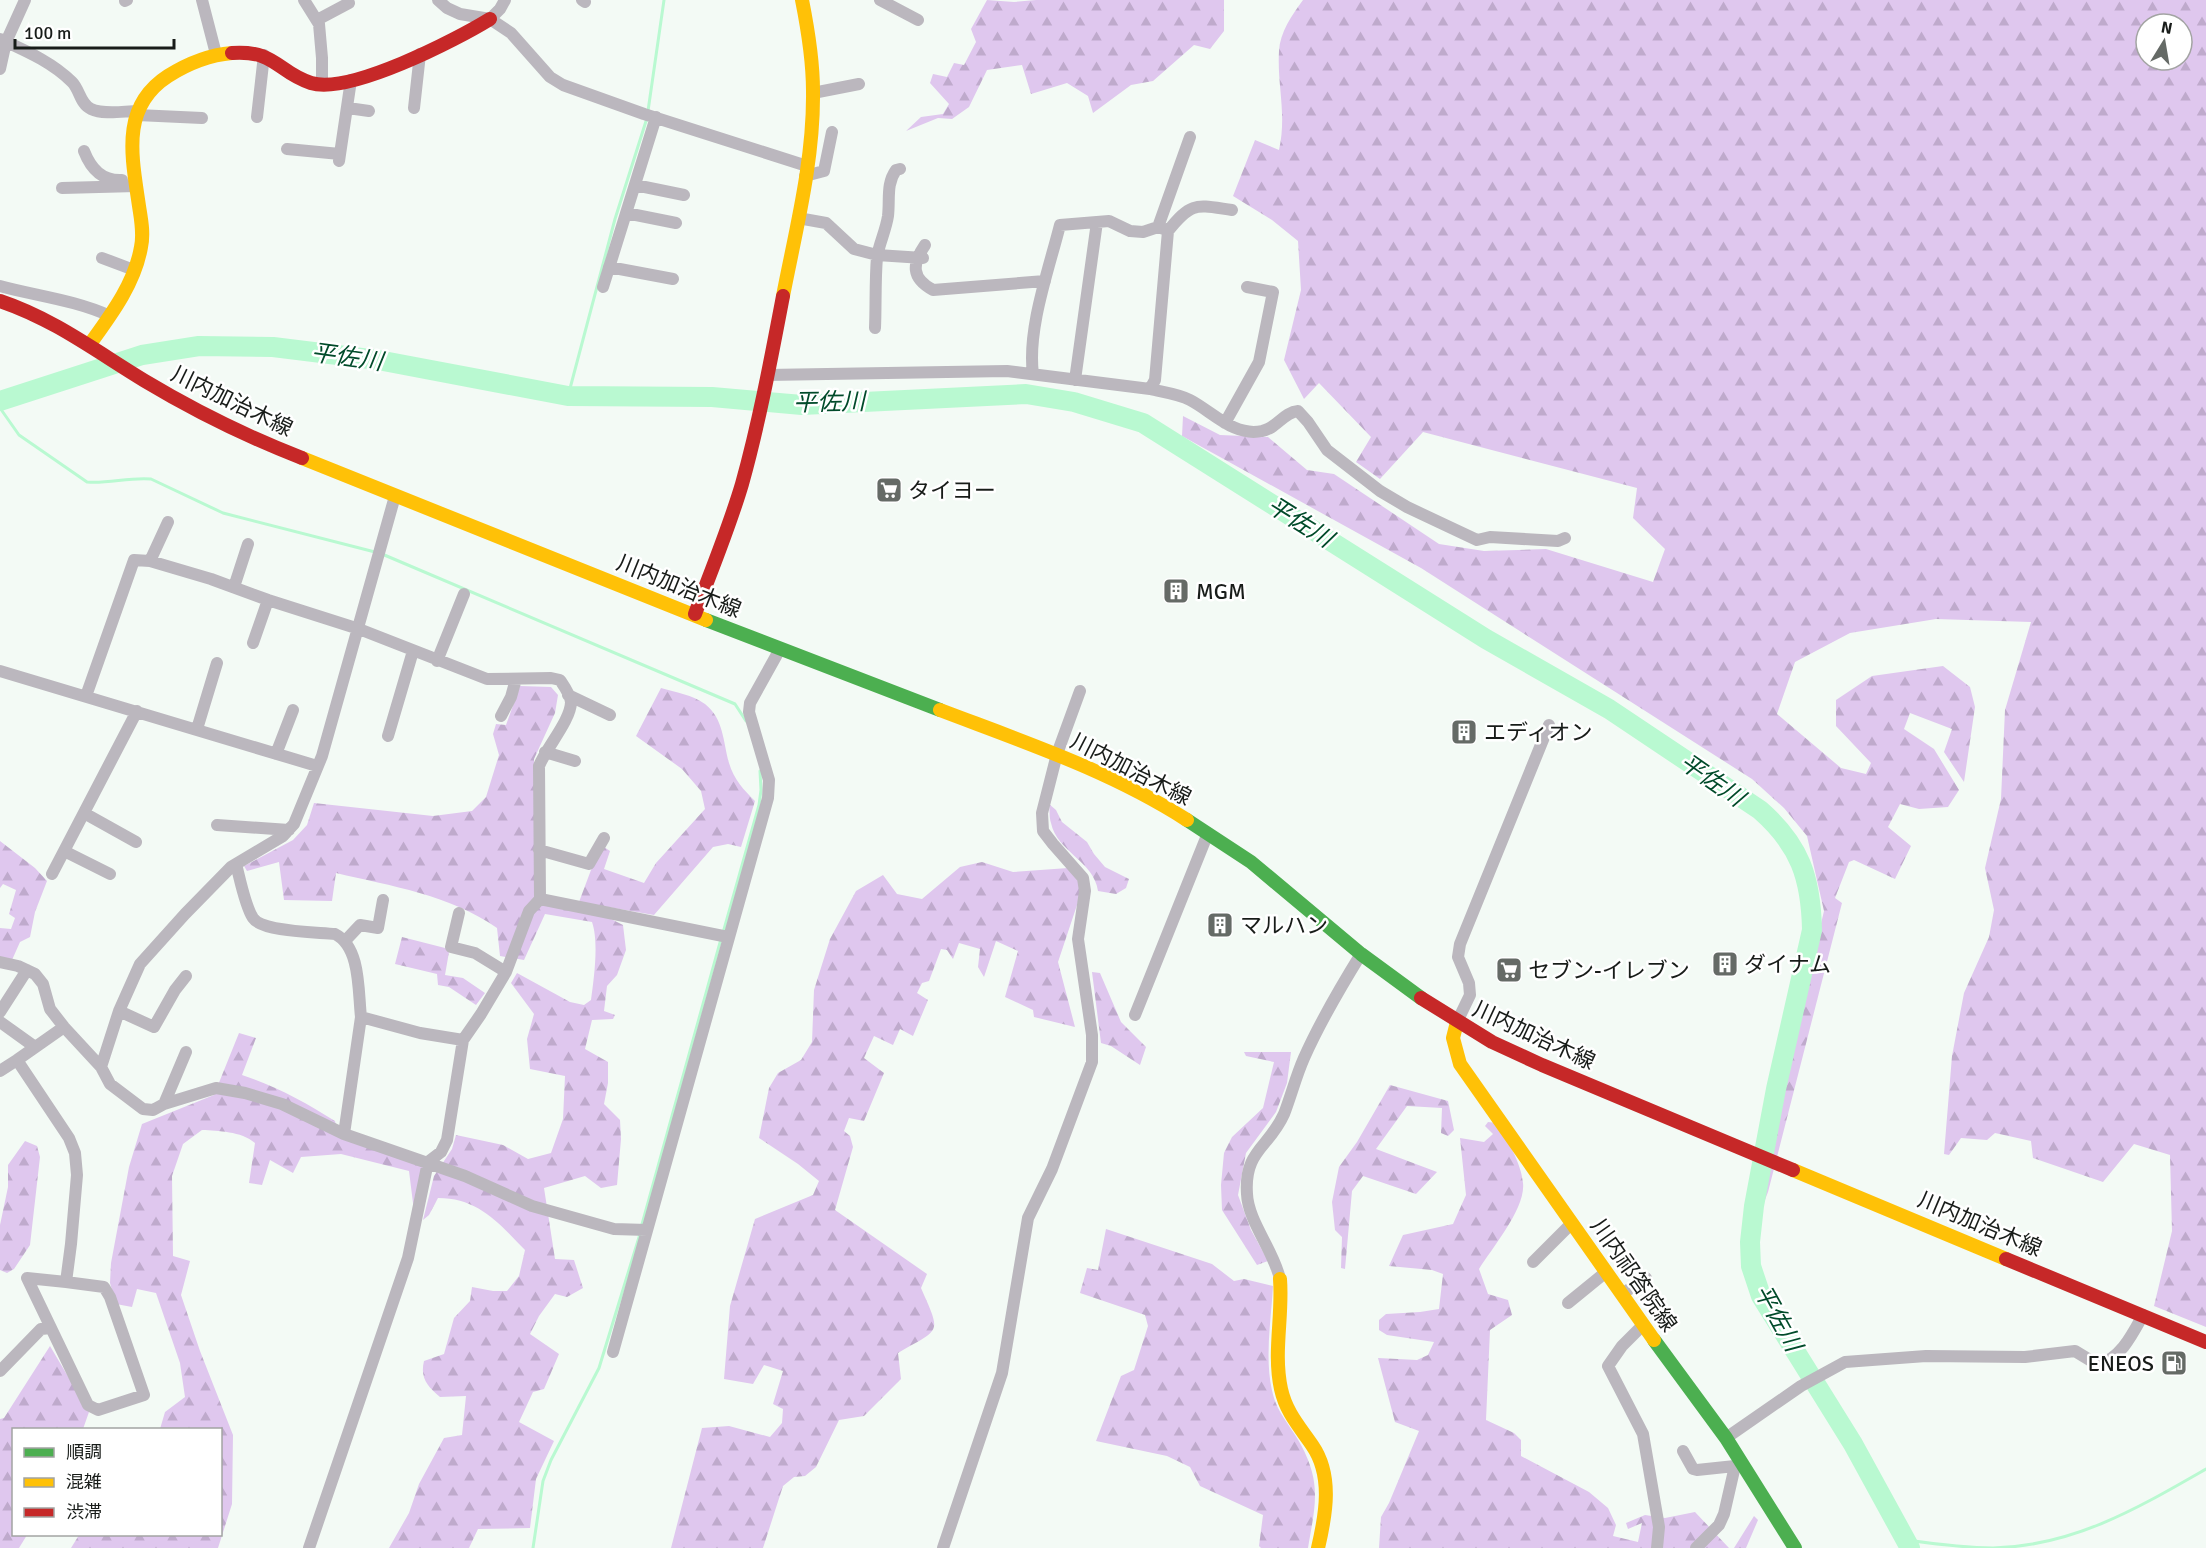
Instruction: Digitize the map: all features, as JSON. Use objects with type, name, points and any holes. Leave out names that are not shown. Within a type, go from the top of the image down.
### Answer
[{"type":"main road","points":[[695,614],[738,495],[758,423],[798,218],[806,171],[813,93],[810,45],[802,0]]},
{"type":"main road","points":[[94,346],[134,270],[141,247],[143,230],[133,145],[139,105],[151,90],[171,73],[216,54],[242,52],[264,55],[308,82],[335,85],[388,68],[473,31],[490,19]]},
{"type":"main road","name":"川内加治木線","points":[[0,301],[42,315],[94,346],[144,380],[212,419],[256,440],[780,648],[1057,754],[1138,792],[1208,833],[1251,862],[1408,990],[1492,1042],[1542,1065],[2206,1342]]},
{"type":"main road","name":"川内祁答院線","points":[[1457,1022],[1452,1031],[1454,1048],[1460,1064],[1643,1325],[1726,1438],[1738,1464],[1795,1548]]},
{"type":"main road","points":[[1280,1279],[1282,1295],[1276,1347],[1278,1374],[1287,1408],[1319,1457],[1326,1494],[1324,1520],[1318,1548]]},
{"type":"street","points":[[0,69],[3,41],[25,0]]},
{"type":"street","points":[[202,0],[216,54]]},
{"type":"street","points":[[304,0],[320,24],[322,85]]},
{"type":"street","points":[[490,19],[505,0]]},
{"type":"street","points":[[880,0],[918,20]]},
{"type":"street","points":[[317,20],[349,3]]},
{"type":"street","points":[[444,3],[460,14],[490,19],[511,33],[550,77],[563,85],[806,171],[824,171],[832,132]]},
{"type":"street","points":[[3,41],[45,60],[74,84],[84,104],[91,109],[202,118]]},
{"type":"street","points":[[414,108],[420,54]]},
{"type":"street","points":[[257,117],[264,55]]},
{"type":"street","points":[[287,149],[339,157],[351,80]]},
{"type":"street","points":[[85,83],[91,109]]},
{"type":"street","points":[[813,93],[859,84]]},
{"type":"street","points":[[348,108],[369,111]]},
{"type":"street","points":[[603,287],[635,185],[650,116]]},
{"type":"street","points":[[1149,389],[1155,380],[1163,229],[1190,137]]},
{"type":"street","points":[[84,151],[89,165],[103,177],[136,182]]},
{"type":"street","points":[[875,328],[878,255],[885,233],[889,208],[888,190],[893,173],[900,169]]},
{"type":"street","points":[[62,188],[136,182]]},
{"type":"street","points":[[635,185],[684,195]]},
{"type":"street","points":[[1034,374],[1032,362],[1038,309],[1060,225],[1109,221],[1130,231],[1143,232],[1163,229],[1190,208],[1202,206],[1232,210]]},
{"type":"street","points":[[626,213],[676,223]]},
{"type":"street","points":[[798,218],[826,222],[854,249],[878,255],[920,258]]},
{"type":"street","points":[[1076,380],[1097,222]]},
{"type":"street","points":[[925,245],[917,273],[921,283],[933,290],[1046,281]]},
{"type":"street","points":[[102,258],[134,270]]},
{"type":"street","points":[[609,267],[673,279]]},
{"type":"street","points":[[0,286],[40,297],[85,305],[110,316]]},
{"type":"street","points":[[1225,423],[1259,362],[1270,315],[1273,292],[1247,287]]},
{"type":"street","points":[[767,378],[1006,371],[1034,374],[1149,389],[1189,399],[1225,423],[1250,432],[1264,431],[1292,411],[1298,411],[1327,450],[1380,491],[1407,507],[1477,540],[1490,537],[1558,541],[1565,538]]},
{"type":"street","points":[[101,1067],[119,1011],[140,964],[185,914],[236,864],[283,836],[294,824],[322,756],[395,496]]},
{"type":"street","points":[[150,561],[168,522]]},
{"type":"street","points":[[234,588],[248,543]]},
{"type":"street","points":[[86,696],[134,560],[150,561],[211,579],[359,629],[487,679],[551,678],[560,680],[571,702],[566,717],[539,766],[540,899],[529,911],[506,972],[463,1040],[447,1140],[441,1152],[428,1162],[408,1258],[309,1548]]},
{"type":"street","points":[[437,661],[464,594]]},
{"type":"street","points":[[253,643],[268,600]]},
{"type":"street","points":[[613,1352],[643,1230],[724,936],[768,798],[769,780],[749,712],[750,703],[780,648]]},
{"type":"street","points":[[388,736],[413,651]]},
{"type":"street","points":[[197,729],[217,663]]},
{"type":"street","points":[[0,671],[317,766]]},
{"type":"street","points":[[501,716],[511,697],[516,679]]},
{"type":"street","points":[[943,1548],[1002,1372],[1028,1218],[1052,1169],[1092,1062],[1092,1035],[1078,939],[1085,891],[1083,878],[1044,831],[1042,813],[1057,754],[1080,691]]},
{"type":"street","points":[[568,695],[610,715]]},
{"type":"street","points":[[276,754],[292,710]]},
{"type":"street","points":[[52,874],[137,711]]},
{"type":"street","points":[[1457,1022],[1470,995],[1469,983],[1458,957],[1460,944],[1549,725]]},
{"type":"street","points":[[545,752],[575,761]]},
{"type":"street","points":[[84,813],[136,842]]},
{"type":"street","points":[[217,825],[289,830]]},
{"type":"street","points":[[1135,1015],[1208,833]]},
{"type":"street","points":[[539,850],[589,864],[604,838]]},
{"type":"street","points":[[64,851],[110,874]]},
{"type":"street","points":[[236,864],[251,917],[258,924],[335,934],[345,941],[354,959],[361,1017],[344,1134]]},
{"type":"street","points":[[540,899],[724,936]]},
{"type":"street","points":[[345,941],[360,925],[378,928],[383,900]]},
{"type":"street","points":[[459,913],[451,947],[475,953],[506,972]]},
{"type":"street","points":[[1280,1279],[1277,1267],[1248,1203],[1248,1168],[1251,1159],[1283,1115],[1305,1056],[1338,991],[1361,954]]},
{"type":"street","points":[[0,962],[35,974],[43,984],[50,1008],[64,1027],[101,1067],[110,1084],[143,1109],[153,1110],[164,1104],[216,1088],[246,1093],[282,1104],[344,1134],[428,1162],[532,1206],[614,1229],[643,1230]]},
{"type":"street","points":[[0,1012],[27,970]]},
{"type":"street","points":[[119,1011],[154,1027],[186,976]]},
{"type":"street","points":[[361,1017],[420,1033],[463,1040]]},
{"type":"street","points":[[0,1022],[35,1047]]},
{"type":"street","points":[[0,1071],[64,1027]]},
{"type":"street","points":[[164,1104],[186,1052]]},
{"type":"street","points":[[17,1060],[69,1138],[75,1154],[77,1175],[66,1282]]},
{"type":"street","points":[[1533,1262],[1572,1223]]},
{"type":"street","points":[[1568,1303],[1606,1272]]},
{"type":"street","points":[[27,1278],[66,1282],[104,1287],[110,1297],[144,1395],[98,1410],[88,1405],[27,1278]]},
{"type":"street","points":[[1622,1294],[1646,1278]]},
{"type":"street","points":[[1726,1438],[1801,1386],[1845,1362],[1926,1356],[2025,1358],[2074,1351],[2098,1365],[2107,1363],[2127,1344],[2143,1315]]},
{"type":"street","points":[[1643,1325],[1622,1346],[1608,1366],[1644,1434],[1659,1527],[1657,1548]]},
{"type":"street","points":[[0,1371],[41,1329],[51,1328]]},
{"type":"street","points":[[1683,1451],[1693,1469],[1697,1470],[1738,1464],[1719,1525],[1696,1548]]},
{"type":"green space","points":[[987,0],[1014,2],[1224,0],[1224,31],[1210,49],[1194,45],[1153,81],[1131,85],[1093,113],[1088,96],[1067,83],[1031,94],[1022,65],[987,70],[969,107],[952,119],[938,118],[906,131],[921,117],[943,114],[949,104],[930,83],[933,74],[947,77],[954,63],[964,65],[976,42],[971,29]]},
{"type":"green space","points":[[1303,0],[2206,0],[2206,1327],[2154,1306],[2172,1231],[2170,1155],[2134,1144],[2103,1182],[2033,1158],[2031,1141],[1995,1133],[1987,1140],[1961,1138],[1949,1155],[1944,1154],[1952,1056],[1964,993],[1989,937],[1994,910],[1985,868],[2001,799],[2005,710],[2031,622],[1936,619],[1850,633],[1795,662],[1777,714],[1841,768],[1866,774],[1871,763],[1836,726],[1836,700],[1872,676],[1943,666],[1970,687],[1975,707],[1964,782],[1944,752],[1952,729],[1910,713],[1904,729],[1934,749],[1959,790],[1948,807],[1919,809],[1900,804],[1888,827],[1911,846],[1895,879],[1854,860],[1849,862],[1835,898],[1842,903],[1763,1205],[1782,1086],[1824,911],[1807,836],[1784,808],[1752,779],[1421,568],[1182,436],[1183,416],[1220,435],[1268,437],[1307,470],[1334,474],[1439,544],[1484,551],[1546,549],[1653,582],[1665,549],[1633,518],[1637,488],[1423,432],[1380,479],[1356,462],[1371,437],[1319,383],[1304,399],[1284,360],[1301,290],[1298,241],[1272,220],[1233,196],[1255,140],[1279,150],[1282,112],[1279,51],[1287,24]]},
{"type":"green space","points":[[520,686],[551,687],[558,695],[555,713],[534,759],[534,895],[607,917],[623,925],[626,950],[617,975],[607,986],[604,1011],[615,1015],[613,1019],[592,1020],[585,1049],[608,1062],[608,1083],[604,1104],[620,1120],[621,1139],[617,1185],[601,1188],[585,1176],[544,1188],[555,1259],[574,1260],[583,1288],[567,1297],[555,1294],[539,1316],[530,1334],[559,1354],[544,1389],[533,1392],[519,1422],[554,1441],[536,1479],[530,1528],[478,1529],[469,1548],[389,1548],[409,1513],[419,1484],[444,1438],[462,1435],[466,1396],[440,1397],[431,1389],[424,1377],[424,1361],[444,1354],[454,1318],[470,1301],[472,1287],[507,1291],[519,1276],[525,1250],[487,1214],[465,1202],[438,1198],[429,1215],[423,1220],[434,1176],[452,1149],[456,1135],[503,1145],[528,1159],[551,1153],[563,1119],[565,1076],[530,1069],[527,1039],[534,1014],[511,983],[517,973],[570,1002],[584,1005],[591,1000],[595,960],[594,930],[592,922],[545,914],[524,960],[500,956],[497,928],[460,907],[399,887],[336,873],[332,901],[284,900],[279,862],[247,871],[244,866],[293,840],[307,825],[314,803],[433,816],[472,811],[486,797],[499,755],[493,734],[496,724],[506,725]]},
{"type":"green space","points":[[661,688],[695,698],[705,704],[716,717],[734,775],[755,801],[741,847],[728,844],[713,847],[654,915],[579,902],[591,870],[604,847],[610,851],[604,869],[644,883],[656,863],[705,809],[701,791],[682,769],[636,736]]},
{"type":"green space","points":[[1049,804],[1056,810],[1062,822],[1087,842],[1105,867],[1129,879],[1126,888],[1116,894],[1098,891],[1090,872],[1060,842],[1050,821]]},
{"type":"green space","points":[[0,841],[35,868],[47,881],[35,912],[30,937],[20,942],[12,960],[0,957],[0,928],[11,929],[15,918],[9,914],[16,890],[3,884],[0,888]]},
{"type":"green space","points":[[982,862],[1013,872],[1068,868],[1079,880],[1080,896],[1058,962],[1075,1027],[1034,1017],[1033,1010],[1005,997],[1018,951],[996,941],[984,977],[978,967],[980,949],[959,943],[953,959],[947,950],[941,949],[929,981],[922,983],[917,993],[928,1000],[913,1036],[900,1029],[893,1045],[874,1036],[864,1058],[884,1073],[864,1121],[849,1118],[844,1131],[850,1136],[853,1147],[835,1210],[927,1274],[921,1288],[932,1314],[934,1328],[923,1339],[898,1353],[901,1379],[864,1416],[839,1420],[816,1467],[805,1476],[794,1477],[783,1486],[763,1548],[671,1548],[702,1428],[729,1426],[770,1437],[782,1423],[783,1409],[773,1404],[783,1371],[764,1365],[753,1384],[724,1379],[730,1306],[755,1219],[813,1195],[819,1181],[759,1138],[769,1088],[778,1073],[801,1060],[812,1042],[814,990],[830,939],[856,891],[883,875],[897,894],[922,899],[960,867]]},
{"type":"green space","points":[[402,937],[445,948],[449,952],[445,975],[463,978],[485,993],[476,1005],[449,987],[438,985],[437,974],[395,964]]},
{"type":"green space","points":[[1092,972],[1100,973],[1121,1022],[1146,1047],[1140,1065],[1111,1046],[1101,1043]]},
{"type":"green space","points":[[239,1033],[256,1038],[242,1075],[290,1095],[335,1121],[339,1137],[424,1166],[414,1211],[409,1171],[341,1154],[301,1157],[293,1173],[270,1160],[262,1185],[249,1183],[255,1143],[249,1139],[229,1132],[202,1130],[183,1144],[172,1176],[173,1256],[190,1261],[181,1295],[233,1435],[232,1504],[222,1535],[222,1428],[160,1428],[165,1412],[185,1397],[180,1363],[156,1293],[137,1289],[132,1307],[116,1304],[110,1283],[111,1263],[129,1167],[142,1124],[214,1095]]},
{"type":"green space","points":[[1244,1052],[1291,1052],[1287,1083],[1276,1112],[1246,1153],[1238,1195],[1251,1230],[1268,1261],[1257,1265],[1222,1210],[1221,1185],[1224,1153],[1232,1137],[1263,1108],[1274,1062],[1246,1056]]},
{"type":"green space","points":[[1390,1085],[1448,1101],[1454,1130],[1448,1136],[1441,1133],[1442,1108],[1407,1106],[1376,1149],[1437,1172],[1416,1194],[1363,1176],[1352,1191],[1345,1269],[1341,1268],[1342,1237],[1335,1230],[1332,1202],[1339,1167],[1357,1142]]},
{"type":"green space","points":[[1488,1122],[1497,1123],[1517,1159],[1522,1175],[1523,1193],[1514,1216],[1479,1269],[1488,1294],[1508,1300],[1512,1315],[1490,1330],[1486,1420],[1514,1433],[1521,1440],[1521,1456],[1589,1492],[1608,1508],[1616,1525],[1613,1536],[1638,1542],[1642,1523],[1628,1529],[1626,1523],[1645,1515],[1665,1518],[1695,1512],[1729,1548],[1379,1548],[1381,1517],[1419,1431],[1395,1422],[1378,1358],[1417,1360],[1428,1355],[1434,1342],[1387,1335],[1379,1330],[1379,1320],[1386,1314],[1439,1309],[1443,1274],[1432,1270],[1389,1266],[1403,1235],[1453,1224],[1466,1195],[1460,1138],[1484,1142],[1493,1134],[1485,1126]]},
{"type":"green space","points":[[25,1141],[37,1146],[40,1157],[30,1245],[14,1269],[7,1273],[0,1270],[0,1225],[8,1187],[8,1165]]},
{"type":"green space","points":[[1106,1229],[1212,1264],[1234,1281],[1244,1279],[1273,1286],[1269,1344],[1271,1388],[1278,1407],[1308,1459],[1312,1472],[1315,1495],[1308,1548],[1261,1548],[1259,1546],[1263,1515],[1200,1486],[1190,1467],[1167,1456],[1096,1441],[1121,1376],[1134,1370],[1148,1326],[1145,1315],[1080,1293],[1087,1268],[1098,1270]]},
{"type":"green space","points":[[50,1346],[89,1412],[83,1428],[12,1428],[12,1536],[26,1536],[19,1548],[0,1548],[0,1419],[4,1418]]},
{"type":"green space","points":[[1754,1516],[1758,1520],[1746,1548],[1734,1548]]},
{"type":"green space","points":[[78,1536],[222,1536],[218,1548],[71,1548]]},
{"type":"waterway","points":[[648,111],[664,0]]},
{"type":"waterway","points":[[568,396],[615,219],[647,118]]},
{"type":"waterway","name":"平佐川","points":[[0,401],[142,355],[199,346],[273,347],[378,360],[568,396],[712,397],[802,405],[1026,394],[1074,402],[1143,423],[1486,639],[1609,709],[1760,810],[1785,836],[1806,878],[1812,930],[1776,1089],[1754,1206],[1750,1242],[1751,1266],[1761,1296],[1853,1444],[1910,1548]]},
{"type":"waterway","points":[[0,408],[19,435],[87,482],[151,479],[223,513],[375,552]]},
{"type":"waterway","points":[[382,554],[735,704],[746,721]]},
{"type":"waterway","points":[[723,933],[759,805],[760,771]]},
{"type":"waterway","points":[[641,1228],[721,939]]},
{"type":"waterway","points":[[533,1548],[543,1481],[551,1460],[599,1368],[640,1234]]},
{"type":"waterway","points":[[1906,1540],[1960,1547],[1993,1548],[2023,1546],[2051,1540],[2130,1511],[2206,1469]]},
{"type":"traffic: fast","points":[[706,620],[940,710]]},
{"type":"traffic: fast","points":[[1187,820],[1251,862],[1361,954],[1421,998]]},
{"type":"traffic: fast","points":[[1654,1340],[1726,1438],[1795,1548]]},
{"type":"traffic: slow","points":[[783,296],[803,194],[813,117],[811,57],[802,0]]},
{"type":"traffic: slow","points":[[90,344],[128,286],[141,247],[142,226],[132,152],[136,118],[142,102],[153,88],[175,72],[207,58],[232,53]]},
{"type":"traffic: slow","points":[[302,458],[706,620]]},
{"type":"traffic: slow","points":[[940,710],[1098,772],[1187,820]]},
{"type":"traffic: slow","points":[[1457,1022],[1453,1038],[1460,1064],[1654,1340]]},
{"type":"traffic: slow","points":[[1793,1170],[2006,1259]]},
{"type":"traffic: slow","points":[[1280,1279],[1278,1361],[1281,1389],[1290,1412],[1319,1457],[1325,1482],[1325,1508],[1318,1548]]},
{"type":"traffic: jam","points":[[232,53],[258,55],[311,83],[328,85],[375,74],[428,52],[490,19]]},
{"type":"traffic: jam","points":[[695,614],[742,484],[783,296]]},
{"type":"traffic: jam","points":[[0,301],[39,317],[202,413],[302,458]]},
{"type":"traffic: jam","points":[[1421,998],[1492,1042],[1793,1170]]},
{"type":"traffic: jam","points":[[2006,1259],[2206,1342]]},
{"type":"place","name":"タイヨー","points":[[889,490]]},
{"type":"place","name":"MGM","points":[[1176,591]]},
{"type":"place","name":"エディオン","points":[[1464,732]]},
{"type":"place","name":"マルハン","points":[[1220,925]]},
{"type":"place","name":"ダイナム","points":[[1725,964]]},
{"type":"place","name":"セブン-イレブン","points":[[1509,970]]},
{"type":"place","name":"ENEOS","points":[[2174,1363]]}]
